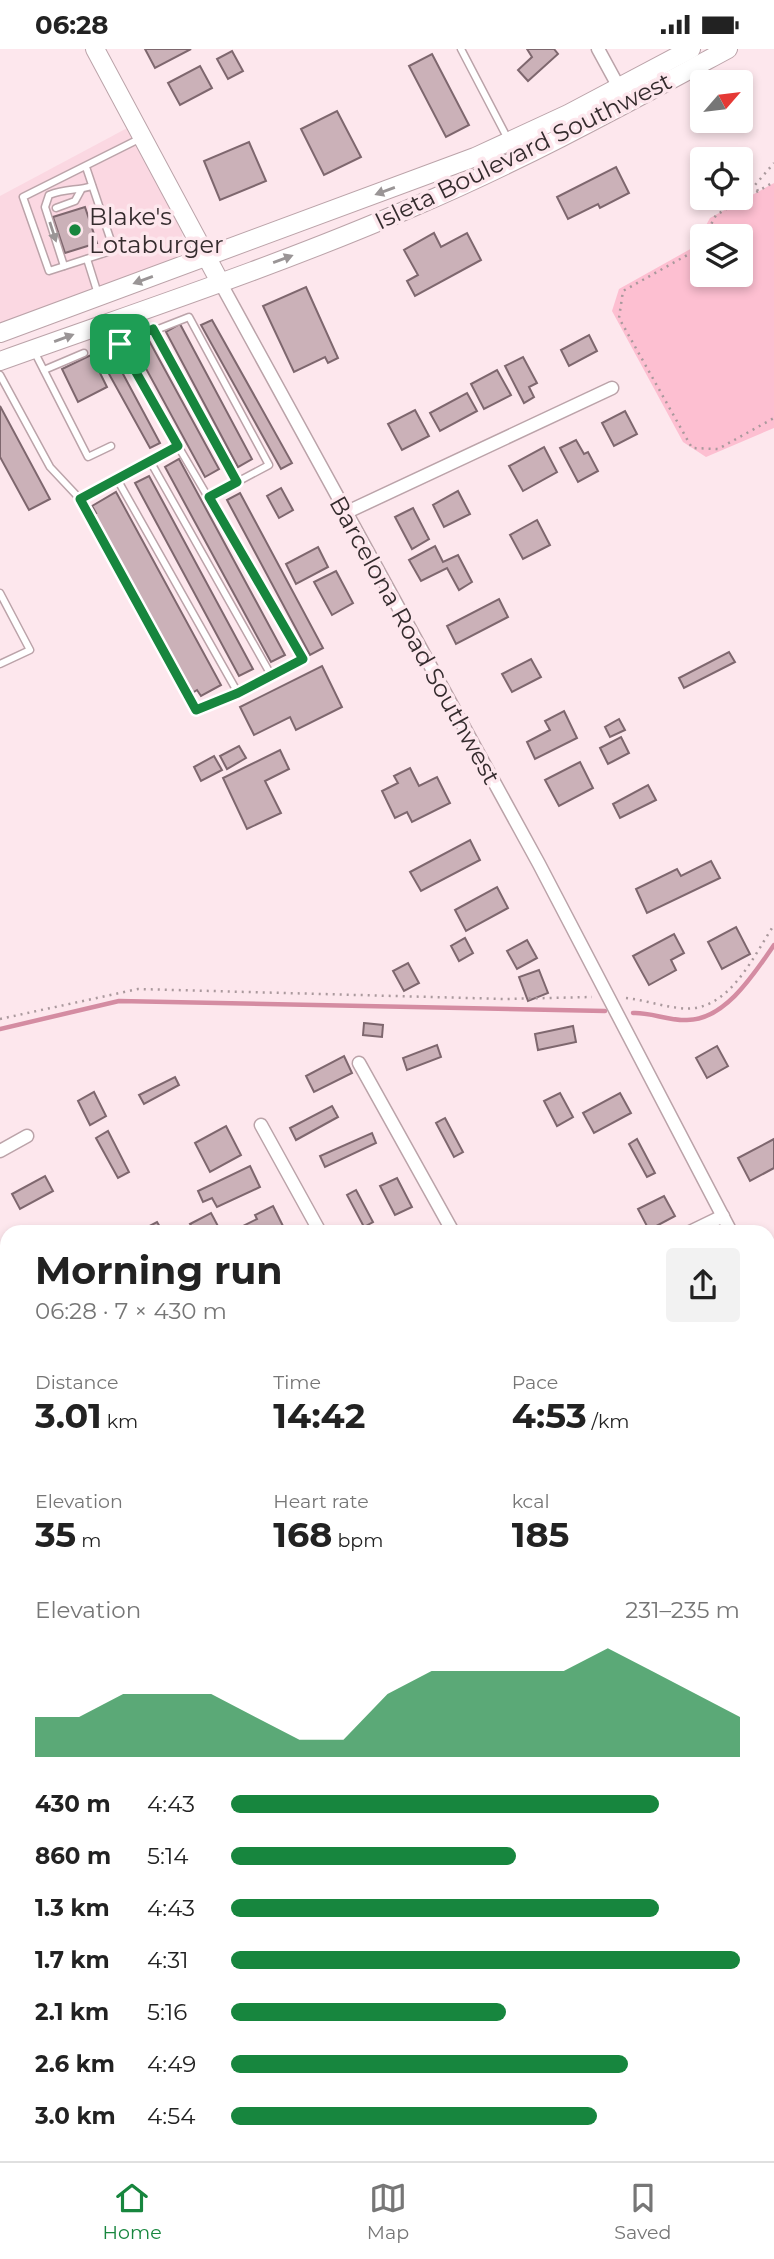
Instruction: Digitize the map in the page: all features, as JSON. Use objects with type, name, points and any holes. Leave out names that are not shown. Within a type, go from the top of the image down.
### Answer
[{"type":"main road","name":"Barcelona Road Southwest","points":[[96,49],[219,282]]},
{"type":"main road","name":"Isleta Boulevard Southwest","points":[[0,361],[219,282],[424,203],[624,95],[691,49]]},
{"type":"main road","name":"Isleta Boulevard Southwest","points":[[0,333],[509,142],[728,49]]},
{"type":"street","points":[[598,49],[624,95]]},
{"type":"street","name":"Barcelona Road Southwest","points":[[219,282],[539,864],[728,1225]]},
{"type":"street","points":[[345,513],[612,388]]},
{"type":"street","points":[[359,1063],[449,1225]]},
{"type":"street","points":[[261,1125],[316,1225]]},
{"type":"street","points":[[0,1151],[27,1136]]},
{"type":"street","points":[[704,1225],[723,1216]]},
{"type":"lane","points":[[461,49],[509,142]]},
{"type":"lane","points":[[86,167],[114,250],[49,271],[23,197],[143,137]]},
{"type":"lane","points":[[64,266],[45,207],[49,195],[69,188],[81,190],[92,186]]},
{"type":"lane","points":[[56,208],[75,201],[81,190]]},
{"type":"lane","points":[[87,259],[99,296]]},
{"type":"lane","points":[[120,344],[189,317],[269,465],[209,497]]},
{"type":"lane","points":[[0,375],[50,467],[80,499],[196,710],[238,693],[303,659],[109,322]]},
{"type":"lane","points":[[153,329],[237,482]]},
{"type":"lane","points":[[33,349],[88,457],[111,446]]},
{"type":"lane","points":[[44,370],[84,353]]},
{"type":"lane","points":[[80,499],[178,446]]},
{"type":"lane","points":[[150,461],[271,675]]},
{"type":"lane","points":[[117,479],[238,693]]},
{"type":"lane","points":[[0,593],[30,650],[0,664]]},
{"type":"path","points":[[758,191],[755,185],[774,163]]},
{"type":"path","points":[[711,224],[716,215],[774,182]]},
{"type":"path","points":[[690,253],[623,291],[619,318],[692,448],[718,449],[774,418]]},
{"type":"path","points":[[0,1019],[138,989],[505,999],[608,996],[680,1009],[709,1005],[722,998],[774,925]]},
{"type":"shaded area","points":[[131,126],[181,226],[184,250],[174,261],[0,324],[0,196]]},
{"type":"shaded area","points":[[774,183],[774,428],[706,457],[683,442],[612,311],[619,289],[690,249],[690,287],[753,287],[753,224],[707,224],[710,218],[725,210],[753,210],[753,194]]},
{"type":"building","points":[[145,49],[191,49],[155,68]]},
{"type":"building","points":[[527,49],[554,49],[558,54],[528,81],[518,70],[532,57]]},
{"type":"building","points":[[232,51],[243,71],[228,79],[217,59]]},
{"type":"building","points":[[432,54],[469,125],[446,137],[409,66]]},
{"type":"building","points":[[200,66],[212,88],[180,105],[168,83]]},
{"type":"building","points":[[337,111],[361,157],[324,175],[301,129]]},
{"type":"building","points":[[249,142],[266,181],[220,200],[204,161]]},
{"type":"building","points":[[616,167],[629,193],[600,208],[598,204],[568,219],[557,197]]},
{"type":"building","name":"Blake's Lotaburger","points":[[85,207],[97,243],[65,253],[53,217]]},
{"type":"building","points":[[434,233],[441,247],[467,233],[481,260],[415,296],[407,281],[418,275],[404,250]]},
{"type":"building","points":[[306,287],[338,358],[328,363],[325,357],[294,372],[263,306]]},
{"type":"building","points":[[212,320],[292,463],[281,469],[201,325]]},
{"type":"building","points":[[180,324],[252,459],[238,467],[166,332]]},
{"type":"building","points":[[146,335],[219,469],[205,477],[132,343]]},
{"type":"building","points":[[589,335],[597,351],[569,366],[561,350]]},
{"type":"building","points":[[91,355],[107,387],[78,402],[62,369]]},
{"type":"building","points":[[523,357],[537,383],[529,387],[534,397],[524,403],[505,366]]},
{"type":"building","points":[[115,359],[160,443],[150,448],[104,365]]},
{"type":"building","points":[[497,370],[511,395],[484,409],[471,384]]},
{"type":"building","points":[[467,393],[477,411],[440,431],[430,413]]},
{"type":"building","points":[[0,406],[50,499],[29,510],[0,457]]},
{"type":"building","points":[[415,410],[429,436],[402,450],[388,424]]},
{"type":"building","points":[[625,411],[637,434],[614,446],[602,423]]},
{"type":"building","points":[[576,440],[584,454],[588,452],[598,471],[578,482],[560,448]]},
{"type":"building","points":[[544,447],[557,472],[523,491],[509,466]]},
{"type":"building","points":[[179,459],[285,655],[271,662],[165,467]]},
{"type":"building","points":[[149,476],[253,669],[239,676],[135,483]]},
{"type":"building","points":[[281,488],[293,510],[279,518],[267,496]]},
{"type":"building","points":[[458,491],[470,514],[444,527],[433,505]]},
{"type":"building","points":[[116,492],[221,685],[201,696],[197,690],[192,693],[92,514],[96,513],[92,506]]},
{"type":"building","points":[[240,493],[323,648],[310,655],[227,500]]},
{"type":"building","points":[[413,508],[429,539],[412,549],[395,517]]},
{"type":"building","points":[[537,520],[550,545],[523,559],[510,535]]},
{"type":"building","points":[[435,546],[443,562],[458,555],[472,582],[459,590],[447,568],[421,581],[409,560]]},
{"type":"building","points":[[318,547],[328,567],[296,584],[286,564]]},
{"type":"building","points":[[336,571],[353,603],[332,615],[314,582]]},
{"type":"building","points":[[499,599],[508,617],[456,644],[447,626]]},
{"type":"building","points":[[729,652],[735,662],[684,688],[679,678]]},
{"type":"building","points":[[531,659],[541,677],[512,692],[502,674]]},
{"type":"building","points":[[322,666],[342,707],[296,730],[290,717],[254,735],[240,707]]},
{"type":"building","points":[[564,711],[577,738],[535,759],[527,742],[550,730],[545,721]]},
{"type":"building","points":[[619,719],[625,730],[610,737],[605,727]]},
{"type":"building","points":[[621,737],[629,753],[608,764],[600,748]]},
{"type":"building","points":[[239,746],[246,758],[227,769],[220,756]]},
{"type":"building","points":[[280,750],[289,769],[265,781],[281,813],[247,829],[223,778]]},
{"type":"building","points":[[214,756],[222,770],[201,781],[194,767]]},
{"type":"building","points":[[580,762],[593,788],[559,806],[545,780]]},
{"type":"building","points":[[410,768],[419,786],[437,777],[450,803],[412,822],[407,812],[395,818],[382,791],[398,783],[394,776]]},
{"type":"building","points":[[648,785],[656,800],[620,818],[613,804]]},
{"type":"building","points":[[470,840],[480,860],[421,891],[410,872]]},
{"type":"building","points":[[711,861],[720,878],[647,913],[636,889],[677,869],[681,876]]},
{"type":"building","points":[[497,887],[508,908],[466,931],[455,910]]},
{"type":"building","points":[[736,927],[750,954],[722,969],[708,942]]},
{"type":"building","points":[[674,934],[684,953],[671,960],[676,970],[649,985],[633,956]]},
{"type":"building","points":[[465,938],[473,953],[459,961],[451,946]]},
{"type":"building","points":[[527,940],[537,958],[517,969],[507,951]]},
{"type":"building","points":[[408,963],[419,983],[404,991],[393,971]]},
{"type":"building","points":[[539,970],[548,993],[528,1001],[519,977]]},
{"type":"building","points":[[364,1023],[383,1025],[382,1037],[363,1035]]},
{"type":"building","points":[[573,1026],[576,1042],[538,1050],[535,1034]]},
{"type":"building","points":[[437,1045],[441,1057],[407,1070],[403,1058]]},
{"type":"building","points":[[717,1046],[728,1066],[707,1078],[696,1058]]},
{"type":"building","points":[[344,1056],[352,1073],[314,1092],[306,1076]]},
{"type":"building","points":[[175,1077],[179,1085],[144,1104],[139,1095]]},
{"type":"building","points":[[94,1092],[106,1116],[90,1125],[78,1101]]},
{"type":"building","points":[[560,1093],[573,1117],[557,1126],[544,1101]]},
{"type":"building","points":[[620,1093],[631,1113],[594,1133],[583,1113]]},
{"type":"building","points":[[332,1106],[338,1117],[296,1140],[290,1128]]},
{"type":"building","points":[[445,1118],[463,1152],[454,1157],[436,1123]]},
{"type":"building","points":[[226,1126],[241,1155],[210,1172],[195,1143]]},
{"type":"building","points":[[108,1131],[129,1172],[118,1178],[96,1138]]},
{"type":"building","points":[[372,1133],[376,1143],[325,1167],[320,1156]]},
{"type":"building","points":[[637,1139],[655,1173],[647,1177],[629,1144]]},
{"type":"building","points":[[774,1139],[774,1168],[750,1181],[738,1158]]},
{"type":"building","points":[[250,1166],[260,1187],[217,1207],[212,1198],[203,1202],[198,1191]]},
{"type":"building","points":[[45,1176],[53,1191],[20,1209],[12,1194]]},
{"type":"building","points":[[397,1178],[412,1207],[395,1215],[380,1186]]},
{"type":"building","points":[[356,1190],[373,1222],[363,1225],[347,1195]]},
{"type":"building","points":[[664,1196],[675,1216],[658,1225],[646,1225],[638,1209]]},
{"type":"building","points":[[273,1206],[282,1225],[245,1225],[257,1219],[255,1215]]},
{"type":"building","points":[[211,1213],[217,1225],[191,1225]]},
{"type":"waterway","points":[[633,1013],[687,1020],[714,1012],[737,993],[774,945]]},
{"type":"waterway","points":[[0,1029],[119,1001],[605,1011]]},
{"type":"place","name":"Blake's Lotaburger","points":[[75,230]]},
{"type":"route","points":[[153,329],[237,482],[209,497],[303,659],[238,693],[196,710],[80,499],[178,446],[120,344],[153,329]]}]
